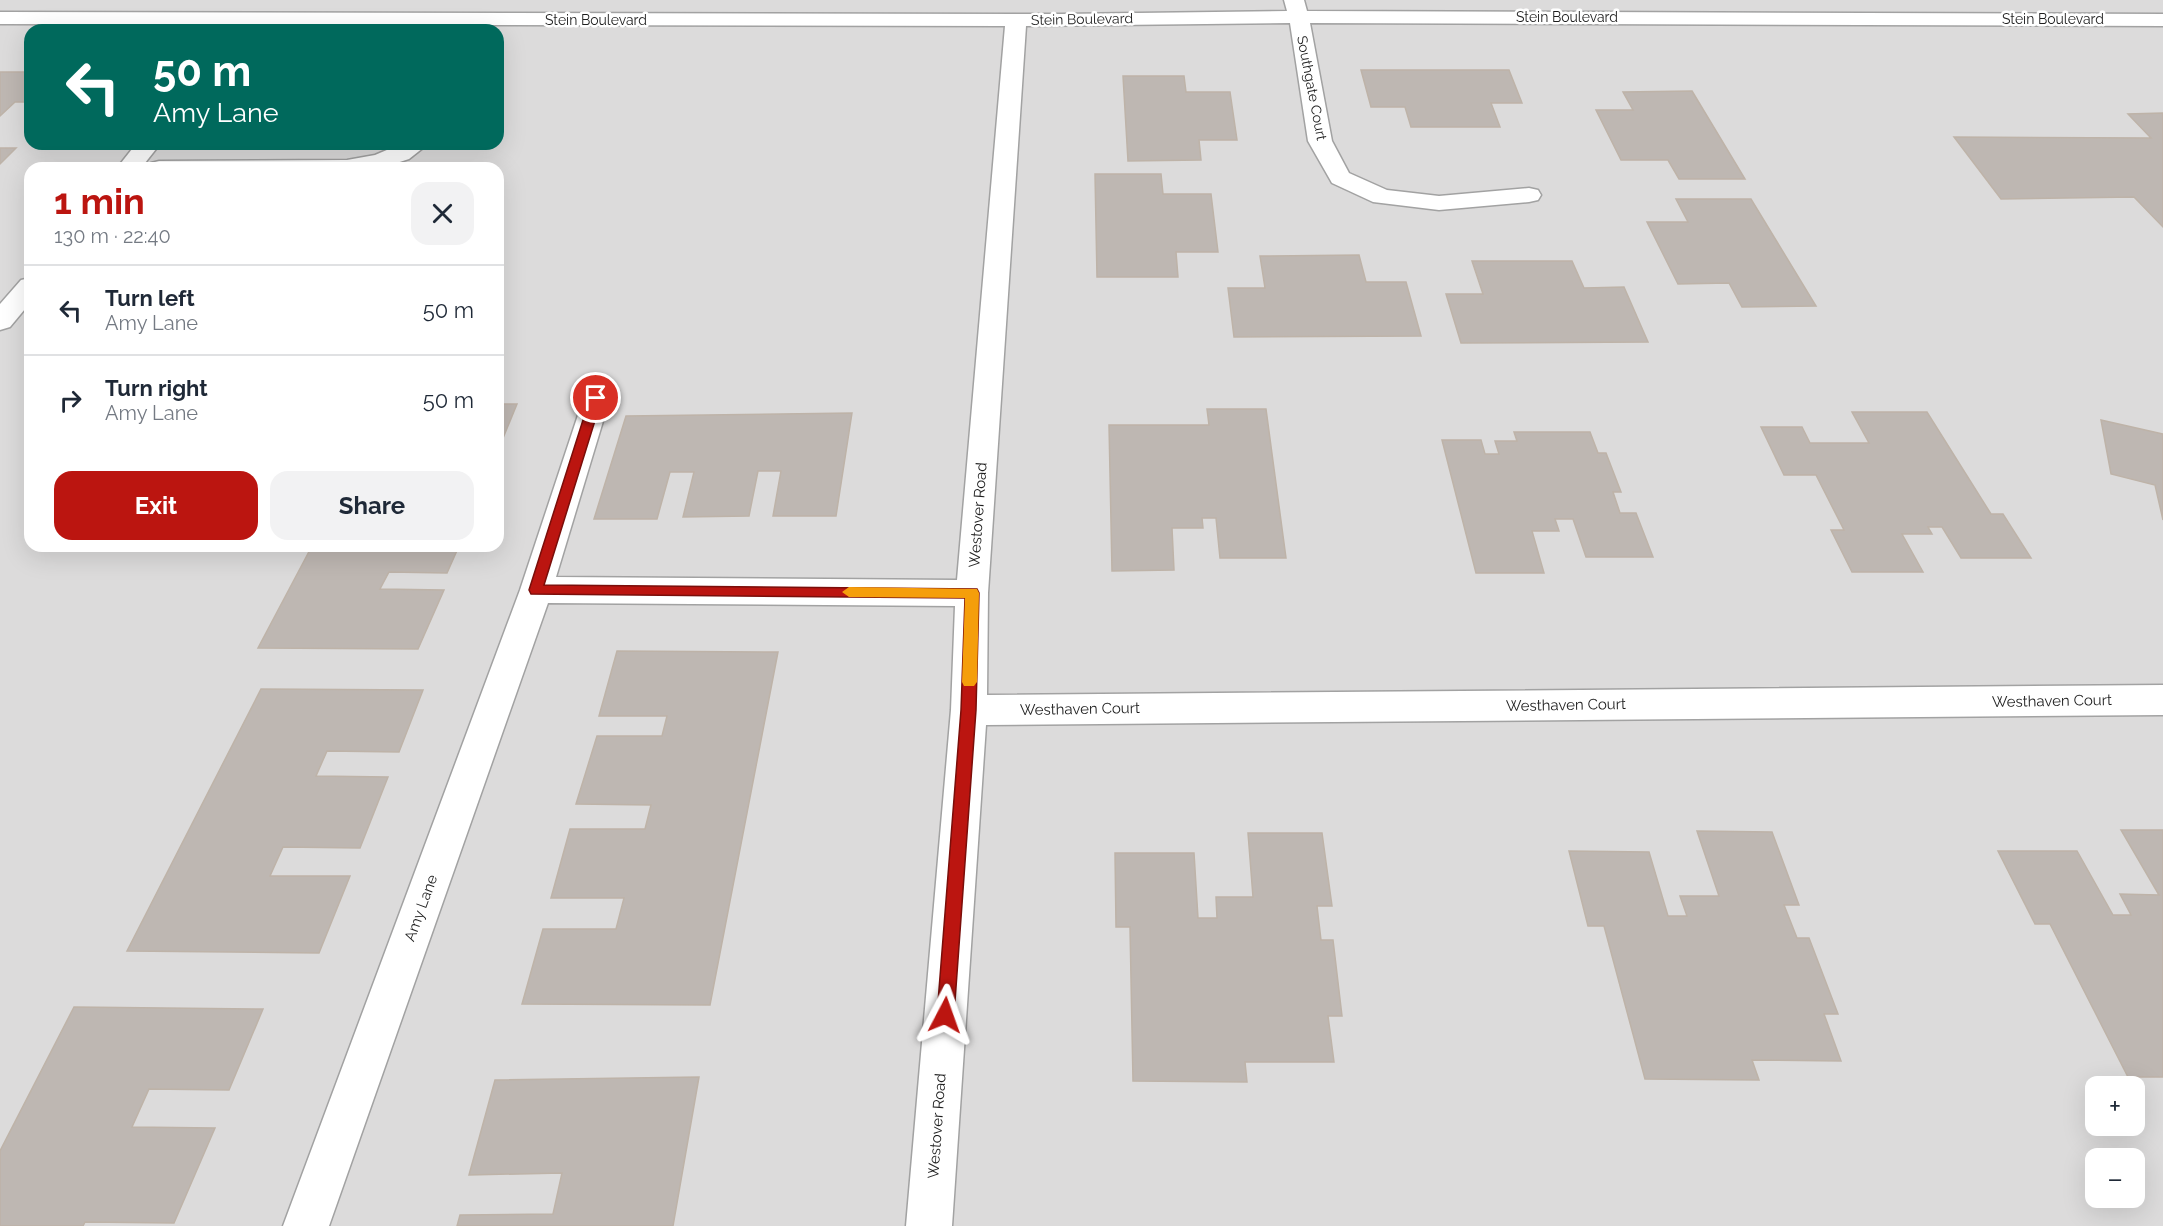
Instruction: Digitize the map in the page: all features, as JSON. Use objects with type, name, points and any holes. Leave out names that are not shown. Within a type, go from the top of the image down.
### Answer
[{"type":"street","points":[[44,18],[63,0]]},
{"type":"street","points":[[541,20],[551,0]]},
{"type":"street","points":[[1791,0],[1803,17]]},
{"type":"street","name":"Stein Boulevard","points":[[504,25],[541,20],[1016,20],[1297,8],[1803,17],[2163,20]]},
{"type":"street","name":"Southgate Court","points":[[1297,8],[1320,141],[1340,178],[1382,197],[1439,203],[1529,195]]},
{"type":"street","name":"Stein Boulevard","points":[[0,18],[248,24]]},
{"type":"street","name":"Westover Road","points":[[929,1226],[969,710],[972,593],[1016,20]]},
{"type":"street","points":[[134,162],[143,150]]},
{"type":"street","points":[[377,162],[405,150]]},
{"type":"street","points":[[0,321],[24,293]]},
{"type":"street","name":"Amy Lane","points":[[306,1226],[536,590],[596,398]]},
{"type":"street","points":[[536,590],[972,593]]},
{"type":"street","name":"Westhaven Court","points":[[969,710],[2163,700]]},
{"type":"shaded area","points":[[0,0],[2163,0],[2163,1226],[0,1226]]},
{"type":"building","points":[[1361,70],[1509,70],[1522,103],[1491,103],[1500,127],[1411,127],[1405,107],[1371,107]]},
{"type":"building","points":[[0,72],[24,72],[24,102],[15,102],[0,116]]},
{"type":"building","points":[[1123,76],[1184,76],[1186,92],[1230,92],[1237,140],[1199,140],[1201,160],[1128,161]]},
{"type":"building","points":[[1692,91],[1745,179],[1679,179],[1668,160],[1621,160],[1596,110],[1633,110],[1623,92]]},
{"type":"building","points":[[2163,113],[2163,227],[2134,197],[2001,199],[1954,137],[2151,138],[2128,114]]},
{"type":"building","points":[[0,148],[16,148],[0,164]]},
{"type":"building","points":[[1095,174],[1161,174],[1163,194],[1211,194],[1218,252],[1176,252],[1178,277],[1097,277]]},
{"type":"building","points":[[1676,199],[1751,199],[1816,306],[1742,307],[1729,283],[1678,284],[1647,222],[1688,222]]},
{"type":"building","points":[[1359,255],[1366,282],[1406,282],[1421,336],[1234,337],[1228,288],[1265,288],[1260,256]]},
{"type":"building","points":[[1472,261],[1572,261],[1584,288],[1624,287],[1648,342],[1461,343],[1446,294],[1483,294]]},
{"type":"building","points":[[504,404],[517,404],[504,436]]},
{"type":"building","points":[[1207,409],[1266,409],[1286,558],[1220,558],[1216,518],[1202,518],[1203,528],[1172,528],[1174,570],[1112,571],[1109,425],[1209,425]]},
{"type":"building","points":[[1852,412],[1927,412],[1991,514],[2003,514],[2031,558],[1961,558],[1942,527],[1928,527],[1932,534],[1902,534],[1923,572],[1852,572],[1831,530],[1844,530],[1816,475],[1784,475],[1761,427],[1802,427],[1810,443],[1869,443]]},
{"type":"building","points":[[852,413],[836,516],[773,516],[781,471],[758,471],[749,516],[683,517],[694,472],[670,472],[657,519],[594,519],[626,416]]},
{"type":"building","points":[[2101,420],[2163,434],[2163,520],[2155,485],[2111,474]]},
{"type":"building","points":[[1514,432],[1590,432],[1598,453],[1606,453],[1621,492],[1613,492],[1620,513],[1636,513],[1653,557],[1586,557],[1573,519],[1555,519],[1559,531],[1532,531],[1544,573],[1476,573],[1442,440],[1481,440],[1485,454],[1499,454],[1495,441],[1517,441]]},
{"type":"building","points":[[309,552],[456,552],[447,573],[389,572],[380,589],[444,590],[418,649],[258,648]]},
{"type":"building","points":[[617,651],[778,652],[710,1005],[522,1004],[543,929],[616,929],[624,898],[551,898],[570,829],[645,829],[651,805],[576,804],[597,736],[662,736],[667,716],[599,716]]},
{"type":"building","points":[[261,689],[423,690],[399,752],[327,751],[316,776],[388,777],[360,848],[283,847],[270,876],[350,876],[319,953],[127,951]]},
{"type":"building","points":[[2121,830],[2163,830],[2163,1077],[2127,1076],[2050,924],[2035,924],[1998,851],[2077,851],[2113,915],[2131,915],[2120,894],[2159,895]]},
{"type":"building","points":[[1697,831],[1772,832],[1799,905],[1784,905],[1797,938],[1809,938],[1838,1014],[1824,1014],[1841,1061],[1752,1060],[1759,1080],[1645,1079],[1604,926],[1588,926],[1569,851],[1649,852],[1668,916],[1687,916],[1680,896],[1719,896]]},
{"type":"building","points":[[1248,833],[1322,833],[1332,906],[1317,906],[1321,940],[1333,940],[1342,1016],[1328,1016],[1334,1062],[1245,1062],[1247,1082],[1133,1081],[1130,927],[1116,927],[1115,853],[1194,853],[1198,918],[1217,918],[1216,897],[1253,897]]},
{"type":"building","points":[[74,1007],[263,1009],[229,1090],[149,1089],[132,1127],[215,1128],[174,1223],[85,1222],[83,1226],[0,1226],[0,1151]]},
{"type":"building","points":[[699,1077],[673,1226],[457,1226],[460,1215],[553,1214],[562,1173],[469,1175],[495,1080]]},
{"type":"slow traffic","points":[[849,592],[972,593],[969,682]]},
{"type":"route","points":[[596,398],[536,590],[972,593],[969,710],[945,1015]]}]
